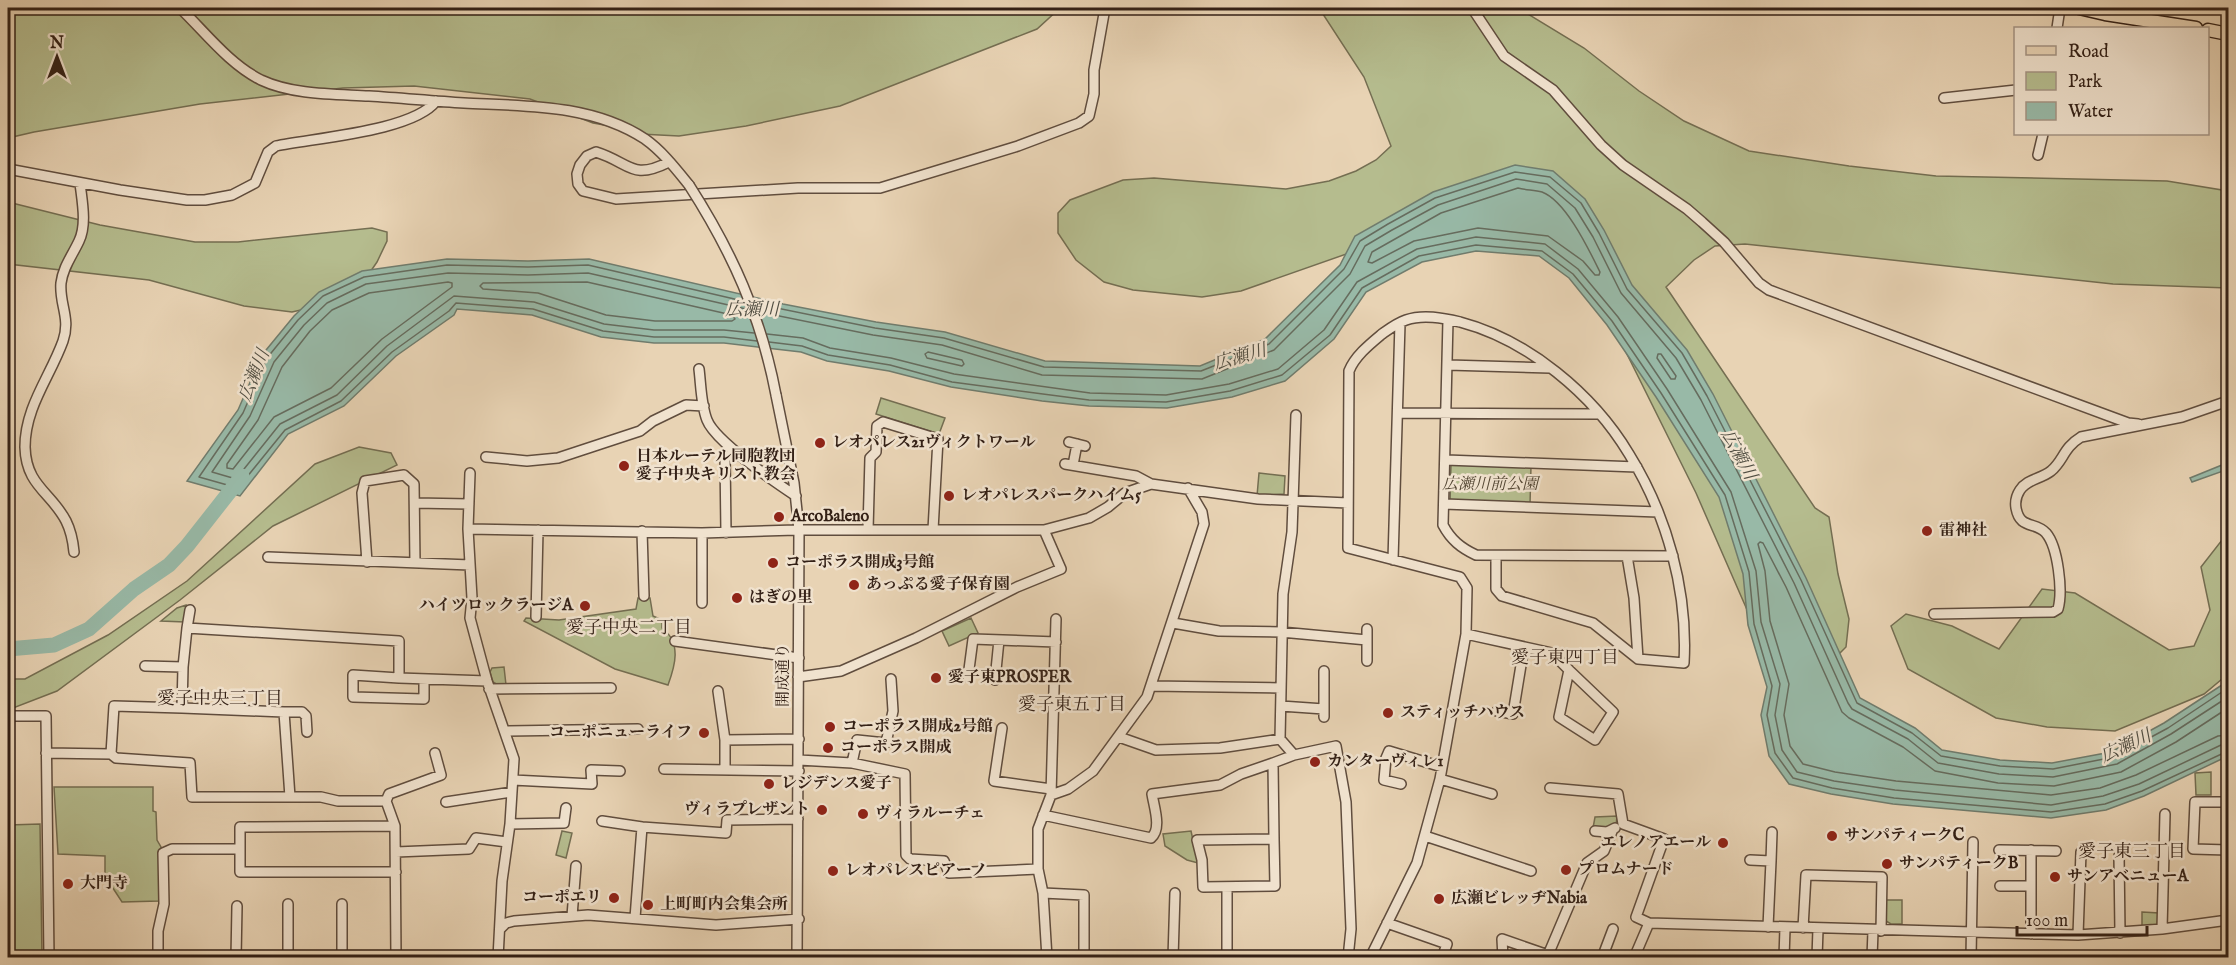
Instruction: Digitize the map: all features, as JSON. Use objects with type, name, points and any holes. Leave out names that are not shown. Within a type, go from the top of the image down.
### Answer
[{"type":"main road","points":[[2079,8],[2190,27]]},
{"type":"main road","points":[[2209,30],[2229,34]]},
{"type":"street","name":"開成通り","points":[[180,8],[235,62],[262,80],[287,88],[339,95],[584,113],[627,129],[646,140],[689,185],[724,243],[747,294],[768,353],[796,496],[799,530],[799,919],[797,957]]},
{"type":"street","points":[[669,162],[651,171],[637,171],[596,152],[587,156],[580,165],[577,174],[578,184],[583,191],[616,199],[798,188],[880,188],[1018,146],[1079,123],[1089,116],[1105,8]]},
{"type":"street","points":[[1472,8],[1504,56],[1553,90],[1601,145],[1623,165],[1702,222],[1724,242],[1759,283],[1768,290],[2128,423],[2138,424],[2182,417],[2229,401]]},
{"type":"street","points":[[2057,27],[2060,8]]},
{"type":"street","points":[[1944,98],[2014,90]]},
{"type":"street","points":[[8,170],[187,200],[205,200],[232,195],[255,183],[268,152],[276,146],[353,133],[400,122],[430,110],[436,101]]},
{"type":"street","points":[[2038,155],[2043,135]]},
{"type":"street","points":[[74,552],[70,530],[65,519],[31,476],[25,447],[35,397],[62,343],[66,330],[66,316],[60,290],[64,270],[82,232],[80,183]]},
{"type":"street","points":[[1370,957],[1418,863],[1440,779],[1466,634],[1467,588],[1460,577],[1348,548],[1349,371],[1368,346],[1400,323],[1424,317],[1475,326],[1530,354],[1550,368],[1599,414],[1618,437],[1637,467],[1658,512],[1673,556],[1683,605],[1684,663],[1638,660],[1593,623],[1502,596],[1496,589],[1496,556]]},
{"type":"street","points":[[1449,320],[1443,525],[1453,540],[1465,550],[1476,555],[1673,556]]},
{"type":"street","points":[[1393,560],[1400,323]]},
{"type":"street","points":[[1448,364],[1550,368]]},
{"type":"street","points":[[699,369],[707,422],[716,434],[796,496]]},
{"type":"street","points":[[486,457],[527,461],[558,458],[639,431],[653,421],[686,405],[704,406]]},
{"type":"street","points":[[1398,413],[1599,414]]},
{"type":"street","points":[[1294,755],[1280,739],[1281,632],[1283,594],[1293,532],[1296,415]]},
{"type":"street","points":[[868,530],[870,458],[876,452],[877,426],[883,422],[938,439],[933,530]]},
{"type":"street","points":[[1934,614],[2053,612],[2058,609],[2059,584],[2055,552],[2047,534],[2041,529],[2023,523],[2018,515],[2016,497],[2030,481],[2047,474],[2055,467],[2067,447],[2074,441],[2091,435],[2126,430],[2138,424]]},
{"type":"street","points":[[1077,444],[1069,464],[1136,476],[1152,483],[1258,499],[1348,502]]},
{"type":"street","points":[[726,533],[725,456],[742,456]]},
{"type":"street","points":[[1446,460],[1637,467]]},
{"type":"street","points":[[470,473],[468,529],[470,618],[488,685],[514,759],[510,824],[502,881],[498,957]]},
{"type":"street","points":[[366,562],[362,494],[365,482],[404,475],[414,484],[415,563]]},
{"type":"street","points":[[468,529],[702,533],[799,530],[1044,530],[1089,518],[1108,507],[1125,493],[1152,483]]},
{"type":"street","points":[[1002,728],[994,781],[1051,792],[1068,789],[1093,771],[1147,697],[1173,623],[1204,524],[1202,512],[1188,488]]},
{"type":"street","points":[[415,503],[469,504]]},
{"type":"street","points":[[1444,504],[1658,512]]},
{"type":"street","points":[[536,616],[538,530]]},
{"type":"street","points":[[798,677],[841,671],[925,633],[1017,586],[1061,569],[1044,530]]},
{"type":"street","points":[[642,531],[644,596]]},
{"type":"street","points":[[702,533],[702,603]]},
{"type":"street","points":[[1627,556],[1634,598],[1638,660]]},
{"type":"street","points":[[268,557],[470,565]]},
{"type":"street","points":[[182,708],[183,667],[190,610]]},
{"type":"street","points":[[1047,957],[1043,893],[1038,869],[1038,829],[1051,792],[1056,619]]},
{"type":"street","points":[[1173,623],[1219,631],[1281,632],[1367,640]]},
{"type":"street","points":[[188,628],[399,641],[394,677],[388,698]]},
{"type":"street","points":[[1367,629],[1367,661]]},
{"type":"street","points":[[1466,634],[1552,653],[1613,712],[1595,740],[1559,717],[1569,670]]},
{"type":"street","points":[[968,676],[973,639],[1056,642]]},
{"type":"street","points":[[995,680],[999,640]]},
{"type":"street","points":[[675,641],[799,658]]},
{"type":"street","points":[[1497,711],[1513,714],[1524,647]]},
{"type":"street","points":[[145,666],[183,667]]},
{"type":"street","points":[[1281,706],[1324,713],[1324,671]]},
{"type":"street","points":[[424,679],[424,699],[353,697],[353,675],[424,679],[488,685],[611,688]]},
{"type":"street","points":[[852,764],[857,740],[886,742],[893,711],[891,679]]},
{"type":"street","points":[[1151,686],[1281,688]]},
{"type":"street","points":[[718,691],[725,740],[725,770]]},
{"type":"street","points":[[111,754],[114,706],[302,712],[306,716],[307,732]]},
{"type":"street","points":[[284,712],[290,797]]},
{"type":"street","points":[[8,716],[46,716],[49,957]]},
{"type":"street","points":[[505,731],[638,729]]},
{"type":"street","points":[[1119,737],[1156,750],[1220,748],[1280,739]]},
{"type":"street","points":[[725,740],[799,739]]},
{"type":"street","points":[[1044,814],[1152,838],[1156,835],[1157,829],[1152,794],[1220,785],[1241,774],[1294,755],[1336,746],[1347,802],[1351,929],[1348,957]]},
{"type":"street","points":[[1401,784],[1384,780],[1389,751],[1442,767]]},
{"type":"street","points":[[46,753],[111,754],[116,758],[190,763],[192,797],[321,797],[338,801],[386,801]]},
{"type":"street","points":[[396,957],[395,826],[386,801],[389,794],[441,775],[435,753]]},
{"type":"street","points":[[799,760],[852,764],[905,774],[906,855],[910,859],[944,861],[949,873],[1038,869]]},
{"type":"street","points":[[1273,763],[1275,886],[1203,886],[1202,860],[1197,840],[1274,839]]},
{"type":"street","points":[[664,769],[799,771]]},
{"type":"street","points":[[513,780],[592,784],[591,770],[620,771]]},
{"type":"street","points":[[1440,779],[1492,794]]},
{"type":"street","points":[[1550,788],[1618,794],[1623,824]]},
{"type":"street","points":[[446,802],[512,792]]},
{"type":"street","points":[[2229,802],[2195,802],[2193,849],[2229,850]]},
{"type":"street","points":[[510,824],[566,826],[566,808]]},
{"type":"street","points":[[2162,929],[2164,814]]},
{"type":"street","points":[[602,821],[642,827],[726,833],[727,820],[798,819]]},
{"type":"street","points":[[1595,831],[1607,832],[1623,824],[1664,839],[1636,917],[1649,923],[2078,935],[2162,929],[2229,920]]},
{"type":"street","points":[[395,826],[240,827],[239,849],[240,872],[396,872]]},
{"type":"street","points":[[635,918],[642,827]]},
{"type":"street","points":[[1503,957],[1502,939],[1548,955],[1587,863],[1604,851],[1613,829]]},
{"type":"street","points":[[1768,927],[1772,832]]},
{"type":"street","points":[[1425,836],[1531,871]]},
{"type":"street","points":[[396,852],[469,849],[476,838],[507,842]]},
{"type":"street","points":[[1971,957],[1973,842]]},
{"type":"street","points":[[158,957],[158,931],[164,904],[163,853],[172,849],[239,849]]},
{"type":"street","points":[[1999,850],[2056,851]]},
{"type":"street","points":[[2031,850],[2031,934]]},
{"type":"street","points":[[2078,935],[2081,852]]},
{"type":"street","points":[[2120,856],[2120,933]]},
{"type":"street","points":[[1750,860],[1771,861]]},
{"type":"street","points":[[572,916],[576,866]]},
{"type":"street","points":[[1803,928],[1806,875],[1882,877],[1872,957]]},
{"type":"street","points":[[1227,886],[1227,957]]},
{"type":"street","points":[[2000,886],[2031,886]]},
{"type":"street","points":[[1043,893],[1084,895],[1084,957]]},
{"type":"street","points":[[1173,957],[1175,893]]},
{"type":"street","points":[[288,904],[288,957]]},
{"type":"street","points":[[342,904],[342,957]]},
{"type":"street","points":[[236,957],[237,906]]},
{"type":"street","points":[[501,928],[513,921],[596,915],[716,925],[799,919]]},
{"type":"street","points":[[1387,923],[1447,944],[1442,957]]},
{"type":"street","points":[[1634,957],[1649,923]]},
{"type":"street","points":[[1784,957],[1785,928]]},
{"type":"street","points":[[1602,957],[1613,929]]},
{"type":"street","points":[[1817,957],[1818,929]]},
{"type":"green space","points":[[8,8],[1060,8],[1037,29],[840,106],[746,126],[679,136],[640,134],[627,129],[593,123],[530,99],[414,86],[343,88],[200,104],[8,138]]},
{"type":"green space","points":[[1319,8],[1518,8],[1584,48],[1639,91],[1684,121],[1749,151],[1936,176],[2167,181],[2228,191],[2228,288],[2113,284],[1745,244],[1715,246],[1694,260],[1666,287],[1815,508],[1829,517],[1838,574],[1849,619],[1846,647],[1832,661],[1748,612],[1696,493],[1607,314],[1556,253],[1470,240],[1352,252],[1241,291],[1202,297],[1133,290],[1104,282],[1076,260],[1058,233],[1058,213],[1070,200],[1123,180],[1154,178],[1286,189],[1329,181],[1356,171],[1376,160],[1391,146],[1364,77]]},
{"type":"green space","points":[[8,202],[100,225],[195,242],[238,242],[372,228],[387,232],[387,241],[364,281],[336,302],[292,312],[244,306],[149,280],[8,264]]},
{"type":"green space","points":[[881,398],[945,418],[939,434],[876,414]]},
{"type":"green space","points":[[359,447],[391,453],[397,465],[273,526],[180,600],[57,691],[8,710],[8,679],[25,679],[108,635],[187,581],[315,464]]},
{"type":"green space","name":"広瀬川前公園","points":[[1451,464],[1531,466],[1530,505],[1450,503]]},
{"type":"green space","points":[[1259,473],[1285,476],[1284,494],[1257,496]]},
{"type":"green space","points":[[2228,537],[2228,674],[2204,694],[2115,731],[2047,727],[1996,718],[1908,669],[1891,626],[1906,614],[1952,626],[1999,649],[2042,589],[2075,593],[2169,650],[2194,646],[2210,610],[2201,567],[2222,540]]},
{"type":"green space","points":[[638,598],[650,598],[653,616],[662,620],[662,628],[675,648],[673,670],[668,685],[615,669],[524,621],[526,618],[559,620],[636,609]]},
{"type":"green space","points":[[186,605],[185,622],[161,621],[177,608]]},
{"type":"green space","points":[[971,618],[978,633],[949,646],[942,631]]},
{"type":"green space","points":[[504,667],[506,685],[498,685],[493,682],[490,672],[492,668]]},
{"type":"green space","points":[[2211,772],[2211,795],[2196,795],[2195,773]]},
{"type":"green space","points":[[54,787],[153,787],[153,811],[156,812],[157,840],[161,847],[159,901],[122,902],[105,876],[105,856],[58,854]]},
{"type":"green space","points":[[1617,816],[1616,826],[1604,829],[1593,828],[1595,817]]},
{"type":"green space","points":[[40,824],[42,957],[8,957],[8,825]]},
{"type":"green space","points":[[562,831],[572,833],[566,858],[556,855]]},
{"type":"green space","points":[[1191,831],[1198,863],[1187,860],[1165,846],[1163,834]]},
{"type":"green space","points":[[1886,900],[1902,900],[1902,924],[1891,924],[1886,921]]},
{"type":"green space","points":[[2142,912],[2159,913],[2159,924],[2142,926]]},
{"type":"water","points":[[1515,165],[1553,171],[1585,199],[1604,230],[1632,285],[1687,350],[1713,394],[1806,578],[1860,698],[1915,728],[1942,750],[2000,760],[2052,763],[2111,752],[2164,723],[2228,681],[2228,756],[2144,796],[2106,810],[2051,818],[1893,804],[1831,794],[1789,784],[1769,756],[1761,715],[1767,687],[1748,625],[1743,574],[1719,497],[1607,325],[1569,278],[1539,256],[1476,251],[1422,262],[1366,292],[1334,339],[1285,381],[1232,397],[1167,408],[1089,406],[1042,401],[951,387],[889,371],[827,361],[801,352],[724,343],[654,343],[601,337],[532,315],[457,309],[454,315],[396,356],[344,406],[288,434],[240,496],[187,481],[238,410],[262,355],[294,316],[319,292],[362,271],[447,259],[528,261],[589,259],[783,304],[876,322],[945,332],[1045,361],[1200,366],[1265,339],[1340,265],[1355,236],[1433,192]]},
{"type":"water","points":[[2222,465],[2226,470],[2192,482],[2190,478]]},
{"type":"waterway","name":"広瀬川","points":[[8,649],[54,645],[89,629],[134,589],[169,565],[187,546],[242,476]]},
{"type":"place","name":"レオパレス21ヴィクトワール","points":[[820,443]]},
{"type":"place","name":"日本ルーテル同胞教団 愛子中央キリスト教会","points":[[624,466]]},
{"type":"place","name":"レオパレスパークハイム5","points":[[949,496]]},
{"type":"place","name":"ArcoBaleno","points":[[779,517]]},
{"type":"place","name":"雷神社","points":[[1927,531]]},
{"type":"place","name":"コーポラス開成3号館","points":[[773,563]]},
{"type":"place","name":"あっぷる愛子保育園","points":[[854,585]]},
{"type":"place","name":"はぎの里","points":[[737,598]]},
{"type":"place","name":"ハイツロックラージA","points":[[585,606]]},
{"type":"place","name":"愛子東PROSPER","points":[[936,678]]},
{"type":"place","name":"スティッチハウス","points":[[1388,713]]},
{"type":"place","name":"コーポラス開成2号館","points":[[830,727]]},
{"type":"place","name":"コーポニューライフ","points":[[704,733]]},
{"type":"place","name":"コーポラス開成","points":[[828,748]]},
{"type":"place","name":"カンターヴィレ1","points":[[1315,762]]},
{"type":"place","name":"レジデンス愛子","points":[[769,784]]},
{"type":"place","name":"ヴィラプレザント","points":[[822,810]]},
{"type":"place","name":"ヴィラルーチェ","points":[[863,814]]},
{"type":"place","name":"サンパティークC","points":[[1832,836]]},
{"type":"place","name":"エレノアエール","points":[[1723,843]]},
{"type":"place","name":"サンパティークB","points":[[1887,864]]},
{"type":"place","name":"プロムナード","points":[[1566,870]]},
{"type":"place","name":"レオパレスピアーノ","points":[[833,871]]},
{"type":"place","name":"サンアベニューA","points":[[2055,877]]},
{"type":"place","name":"大門寺","points":[[68,884]]},
{"type":"place","name":"コーポエリ","points":[[614,898]]},
{"type":"place","name":"広瀬ビレッヂNabia","points":[[1439,899]]},
{"type":"place","name":"上町町内会集会所","points":[[648,905]]},
{"type":"district","name":"愛子中央二丁目","points":[[629,628]]},
{"type":"district","name":"愛子東四丁目","points":[[1565,658]]},
{"type":"district","name":"愛子中央三丁目","points":[[220,699]]},
{"type":"district","name":"愛子東五丁目","points":[[1072,705]]},
{"type":"district","name":"愛子東三丁目","points":[[2132,852]]}]
